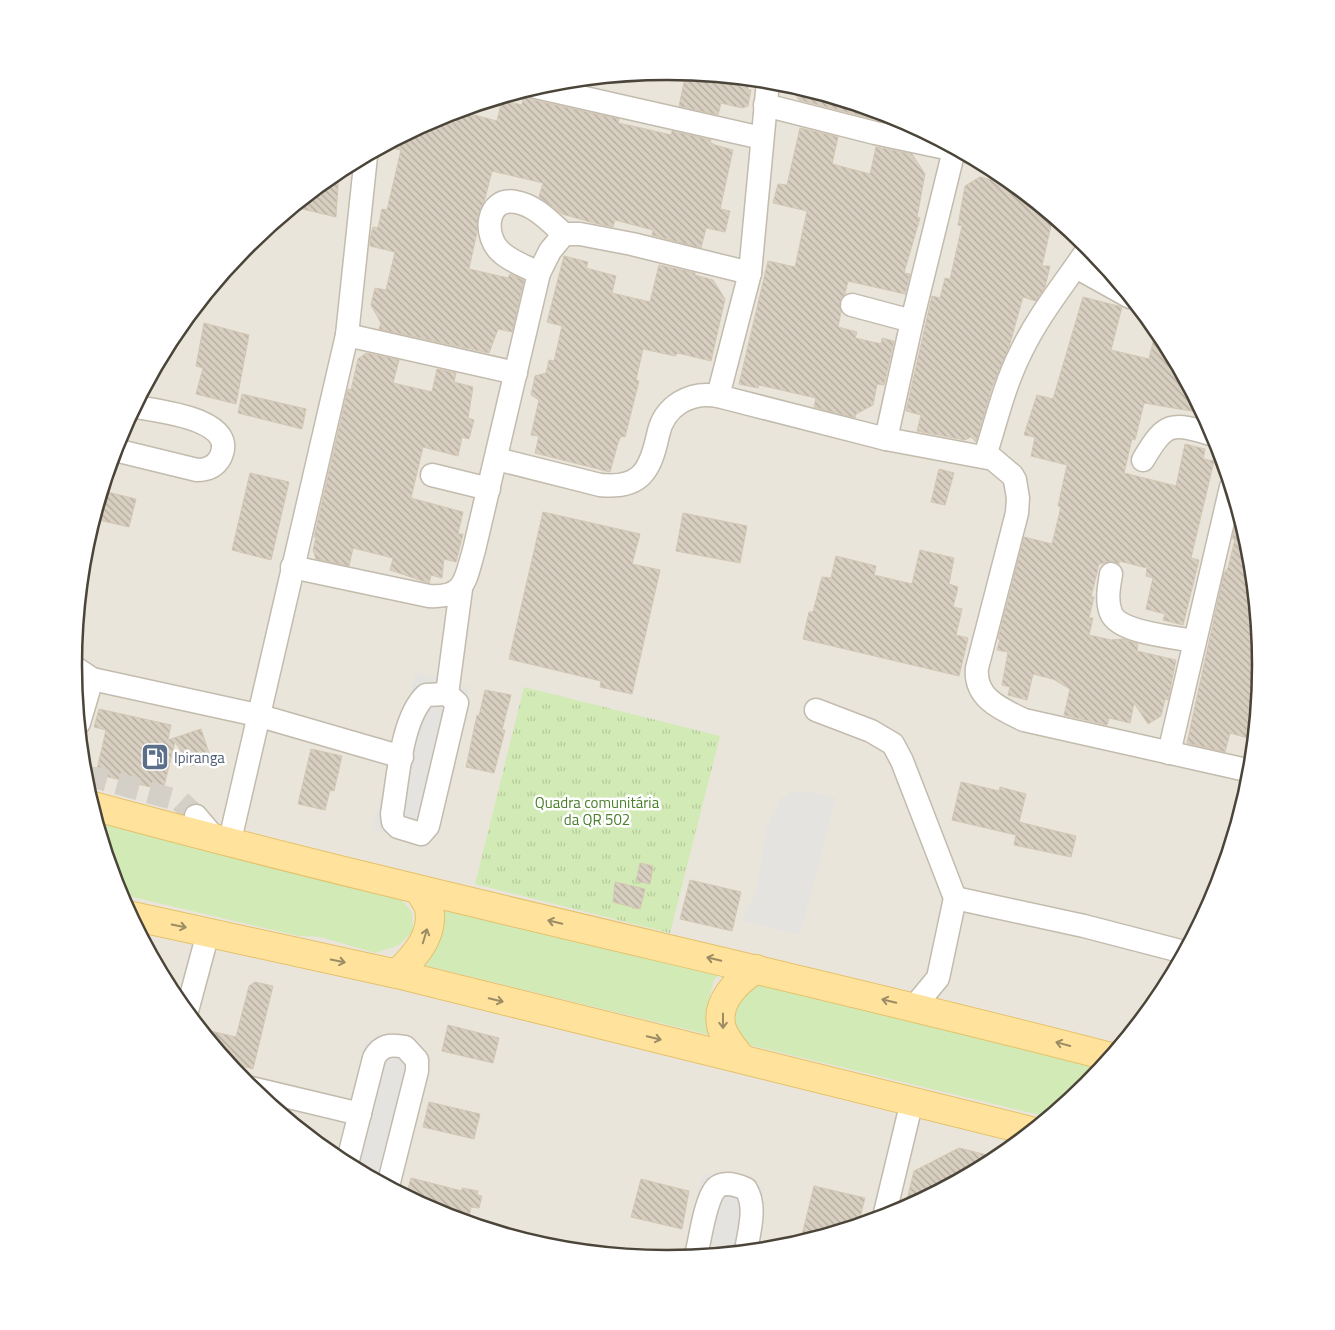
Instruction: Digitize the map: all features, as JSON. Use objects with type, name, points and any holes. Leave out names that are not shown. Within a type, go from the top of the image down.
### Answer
[{"type":"main road","points":[[100,807],[213,831],[418,890],[949,1015],[1103,1055]]},
{"type":"main road","points":[[397,974],[419,952],[426,936],[428,908],[418,890]]},
{"type":"main road","points":[[140,918],[397,974],[1024,1129]]},
{"type":"main road","points":[[740,1058],[722,1027],[723,1010],[730,990],[739,980],[756,969]]},
{"type":"street","points":[[718,396],[750,273],[767,89]]},
{"type":"street","points":[[553,91],[762,138]]},
{"type":"street","points":[[765,105],[940,147]]},
{"type":"street","points":[[886,439],[912,321],[956,156]]},
{"type":"street","points":[[213,831],[258,715],[347,335],[365,164]]},
{"type":"street","points":[[539,273],[502,254],[492,243],[488,228],[494,210],[507,202],[515,201],[541,214],[564,234],[580,234],[632,244],[750,273]]},
{"type":"street","points":[[447,694],[461,589],[474,550],[497,459],[539,273],[550,251],[564,234]]},
{"type":"street","points":[[985,456],[1007,383],[1020,353],[1036,324],[1084,254]]},
{"type":"street","points":[[1076,267],[1115,289]]},
{"type":"street","points":[[852,305],[912,321]]},
{"type":"street","points":[[347,335],[516,373]]},
{"type":"street","points":[[497,459],[600,485],[618,486],[630,483],[640,478],[651,461],[657,446],[658,434],[670,410],[687,397],[696,395],[718,396],[886,439],[993,459],[1012,475],[1018,498],[1017,513],[988,620],[976,682],[985,696],[1002,709],[1024,720],[1243,769]]},
{"type":"street","points":[[123,452],[197,470],[210,468],[220,458],[224,446],[221,438],[206,423],[142,408]]},
{"type":"street","points":[[1143,460],[1156,437],[1164,430],[1180,426],[1204,432]]},
{"type":"street","points":[[432,475],[488,489]]},
{"type":"street","points":[[1169,753],[1194,641],[1230,505]]},
{"type":"street","points":[[292,567],[429,596],[451,595],[461,589]]},
{"type":"street","points":[[1111,574],[1109,604],[1111,614],[1118,623],[1135,630],[1194,641]]},
{"type":"street","points":[[83,673],[258,715],[402,758]]},
{"type":"street","points":[[447,694],[458,703],[428,826],[421,834],[398,827],[393,822],[392,814],[402,758],[411,719],[421,700],[426,695],[447,694]]},
{"type":"street","points":[[816,710],[871,731],[893,744],[902,761],[956,898],[938,978],[914,1007]]},
{"type":"street","points":[[956,898],[1084,926],[1178,950]]},
{"type":"street","points":[[189,1002],[208,933]]},
{"type":"street","points":[[938,978],[949,1015]]},
{"type":"street","points":[[349,1156],[374,1058],[379,1049],[394,1045],[405,1047],[417,1060],[417,1070],[390,1180]]},
{"type":"street","points":[[268,1092],[360,1114]]},
{"type":"street","points":[[886,1207],[912,1101]]},
{"type":"street","points":[[698,1249],[710,1200],[716,1188],[724,1184],[746,1189],[750,1196],[753,1207],[748,1244]]},
{"type":"shaded area","points":[[629,81],[706,81],[744,85],[782,91],[856,111],[926,140],[960,158],[1024,201],[1053,225],[1081,251],[1132,309],[1174,372],[1192,406],[1208,441],[1233,514],[1241,551],[1251,627],[1251,703],[1247,741],[1233,816],[1221,853],[1208,889],[1174,958],[1132,1021],[1107,1051],[1081,1079],[1024,1129],[960,1172],[926,1190],[856,1219],[819,1230],[782,1239],[706,1249],[629,1249],[591,1245],[553,1239],[479,1219],[409,1190],[375,1172],[311,1129],[254,1079],[203,1021],[181,990],[143,924],[127,889],[102,816],[94,779],[84,703],[82,665],[88,589],[94,551],[102,514],[127,441],[161,372],[181,340],[203,309],[254,251],[311,201],[375,158],[409,140],[479,111],[516,100],[553,91]]},
{"type":"shaded area","points":[[416,672],[470,687],[426,844],[372,829]]},
{"type":"shaded area","points":[[792,791],[816,793],[836,798],[800,935],[742,921],[756,893],[767,825],[780,799]]},
{"type":"shaded area","points":[[366,1039],[430,1057],[398,1184],[338,1148]]},
{"type":"shaded area","points":[[703,1173],[765,1188],[752,1244],[684,1250]]},
{"type":"green space","name":"Quadra comunitária da QR 502","points":[[524,687],[720,736],[670,933],[475,884]]},
{"type":"green space","points":[[103,819],[397,895],[412,912],[413,931],[399,945],[375,953],[321,937],[299,936],[130,896]]},
{"type":"green space","points":[[429,893],[730,963],[714,980],[706,1011],[718,1037],[415,963]]},
{"type":"green space","points":[[759,974],[1102,1056],[1081,1079],[1041,1115],[750,1045],[732,1022],[737,984]]},
{"type":"building","points":[[684,80],[744,85],[748,86],[748,90],[751,90],[748,106],[742,108],[721,103],[718,115],[679,106]]},
{"type":"building","points":[[795,94],[856,111],[873,118],[873,119],[799,100]]},
{"type":"building","points":[[527,97],[619,119],[618,123],[671,135],[672,131],[711,140],[710,142],[715,145],[733,150],[720,209],[730,211],[725,232],[706,228],[701,248],[652,235],[653,230],[615,220],[613,227],[594,223],[562,214],[539,197],[543,183],[492,171],[484,202],[478,215],[477,232],[469,269],[508,278],[510,274],[524,280],[512,332],[498,329],[489,353],[379,329],[381,323],[371,305],[375,288],[386,290],[395,252],[370,246],[370,239],[373,227],[378,228],[382,209],[387,210],[401,150],[393,148],[444,125],[451,122],[456,123],[457,120],[471,114],[497,121],[501,104],[510,102],[522,105],[523,98]]},
{"type":"building","points":[[800,128],[838,137],[832,164],[870,174],[876,147],[912,154],[925,174],[917,217],[920,218],[904,273],[910,274],[905,294],[848,281],[845,294],[840,301],[841,312],[838,327],[857,332],[855,338],[881,344],[882,338],[894,341],[884,385],[877,384],[873,405],[856,414],[855,418],[814,407],[816,398],[759,385],[758,388],[739,384],[768,261],[795,267],[807,211],[773,203],[778,184],[787,185]]},
{"type":"building","points":[[980,177],[996,181],[1051,224],[1042,266],[1050,266],[1045,287],[1036,301],[1023,297],[1009,347],[992,387],[976,442],[971,437],[965,440],[917,431],[921,415],[906,411],[932,296],[940,298],[945,278],[950,279],[962,226],[958,225],[965,186]]},
{"type":"building","points":[[338,182],[336,217],[302,209]]},
{"type":"building","points":[[564,256],[588,262],[586,268],[616,276],[612,293],[650,302],[659,265],[695,273],[695,275],[713,280],[725,299],[711,361],[678,353],[675,356],[643,349],[636,380],[639,381],[625,437],[621,436],[618,443],[610,472],[535,453],[539,436],[531,435],[539,400],[531,395],[535,376],[546,373],[549,360],[554,361],[562,326],[547,322]]},
{"type":"building","points":[[1083,297],[1122,307],[1111,350],[1149,359],[1154,339],[1174,372],[1195,412],[1144,403],[1135,440],[1132,439],[1124,473],[1176,486],[1185,444],[1205,449],[1203,459],[1214,461],[1191,558],[1199,560],[1183,625],[1163,620],[1165,614],[1146,609],[1153,578],[1146,576],[1147,568],[1119,561],[1119,564],[1113,561],[1099,564],[1091,597],[1094,597],[1089,618],[1093,618],[1089,635],[1111,640],[1123,639],[1138,644],[1137,651],[1176,660],[1168,700],[1165,699],[1161,716],[1148,724],[1134,703],[1130,723],[1109,718],[1107,725],[1064,715],[1070,689],[1053,679],[1033,674],[1027,700],[1008,695],[1010,687],[1002,685],[1008,652],[997,650],[1000,639],[998,639],[1024,537],[1052,544],[1061,507],[1058,506],[1067,465],[1031,456],[1035,437],[1024,435],[1037,395],[1053,399]]},
{"type":"building","points":[[204,323],[249,335],[236,404],[196,394],[203,368],[196,366]]},
{"type":"building","points":[[366,353],[399,360],[393,383],[432,392],[437,369],[456,373],[454,382],[473,387],[468,418],[474,420],[469,439],[462,437],[458,456],[423,447],[411,498],[463,512],[458,534],[463,534],[456,562],[444,559],[442,578],[431,575],[429,583],[390,570],[393,558],[353,548],[349,566],[316,559],[313,550],[316,537],[314,537],[348,389],[351,390],[358,359]]},
{"type":"building","points":[[242,394],[306,409],[302,429],[238,413]]},
{"type":"building","points":[[939,469],[954,473],[945,505],[931,502]]},
{"type":"building","points":[[250,473],[289,482],[271,560],[232,550]]},
{"type":"building","points":[[109,492],[136,499],[129,527],[101,521]]},
{"type":"building","points":[[543,512],[640,534],[632,564],[660,570],[632,694],[600,687],[601,681],[509,659]]},
{"type":"building","points":[[683,513],[747,526],[740,563],[676,551]]},
{"type":"building","points":[[1235,525],[1247,589],[1251,627],[1251,703],[1247,738],[1230,733],[1225,752],[1187,743],[1224,573],[1228,568],[1235,539],[1232,539]]},
{"type":"building","points":[[920,550],[954,558],[949,584],[958,587],[953,607],[962,609],[956,635],[968,638],[959,676],[803,639],[809,612],[813,612],[822,577],[831,578],[836,556],[876,566],[874,575],[912,584]]},
{"type":"building","points":[[485,690],[511,695],[502,730],[505,730],[494,773],[466,767],[477,715],[479,716]]},
{"type":"building","points":[[99,709],[171,725],[168,740],[201,729],[211,759],[191,766],[175,742],[163,790],[96,774],[106,730],[94,727]]},
{"type":"building","points":[[311,749],[342,756],[334,791],[330,790],[325,810],[298,804]]},
{"type":"building","points":[[961,782],[999,791],[1000,787],[1026,794],[1019,822],[1076,836],[1071,857],[1014,845],[1016,835],[952,820]]},
{"type":"building","points":[[640,863],[653,866],[650,884],[636,881]]},
{"type":"building","points":[[690,880],[741,892],[732,931],[680,919]]},
{"type":"building","points":[[615,882],[645,889],[640,909],[613,902]]},
{"type":"building","points":[[255,982],[273,986],[253,1069],[242,1066],[212,1031],[236,1037],[249,986]]},
{"type":"building","points":[[448,1025],[499,1038],[493,1063],[442,1051]]},
{"type":"building","points":[[429,1102],[480,1114],[474,1139],[423,1127]]},
{"type":"building","points":[[959,1148],[987,1155],[960,1172],[907,1198],[914,1171]]},
{"type":"building","points":[[411,1178],[462,1191],[462,1188],[478,1191],[477,1195],[482,1196],[479,1208],[471,1207],[469,1215],[408,1189]]},
{"type":"building","points":[[641,1179],[689,1191],[682,1229],[631,1217]]},
{"type":"building","points":[[814,1186],[865,1198],[860,1217],[802,1234]]},
{"type":"tunnel","points":[[94,778],[180,801],[196,816]]},
{"type":"place","name":"Ipiranga","points":[[155,757]]}]
